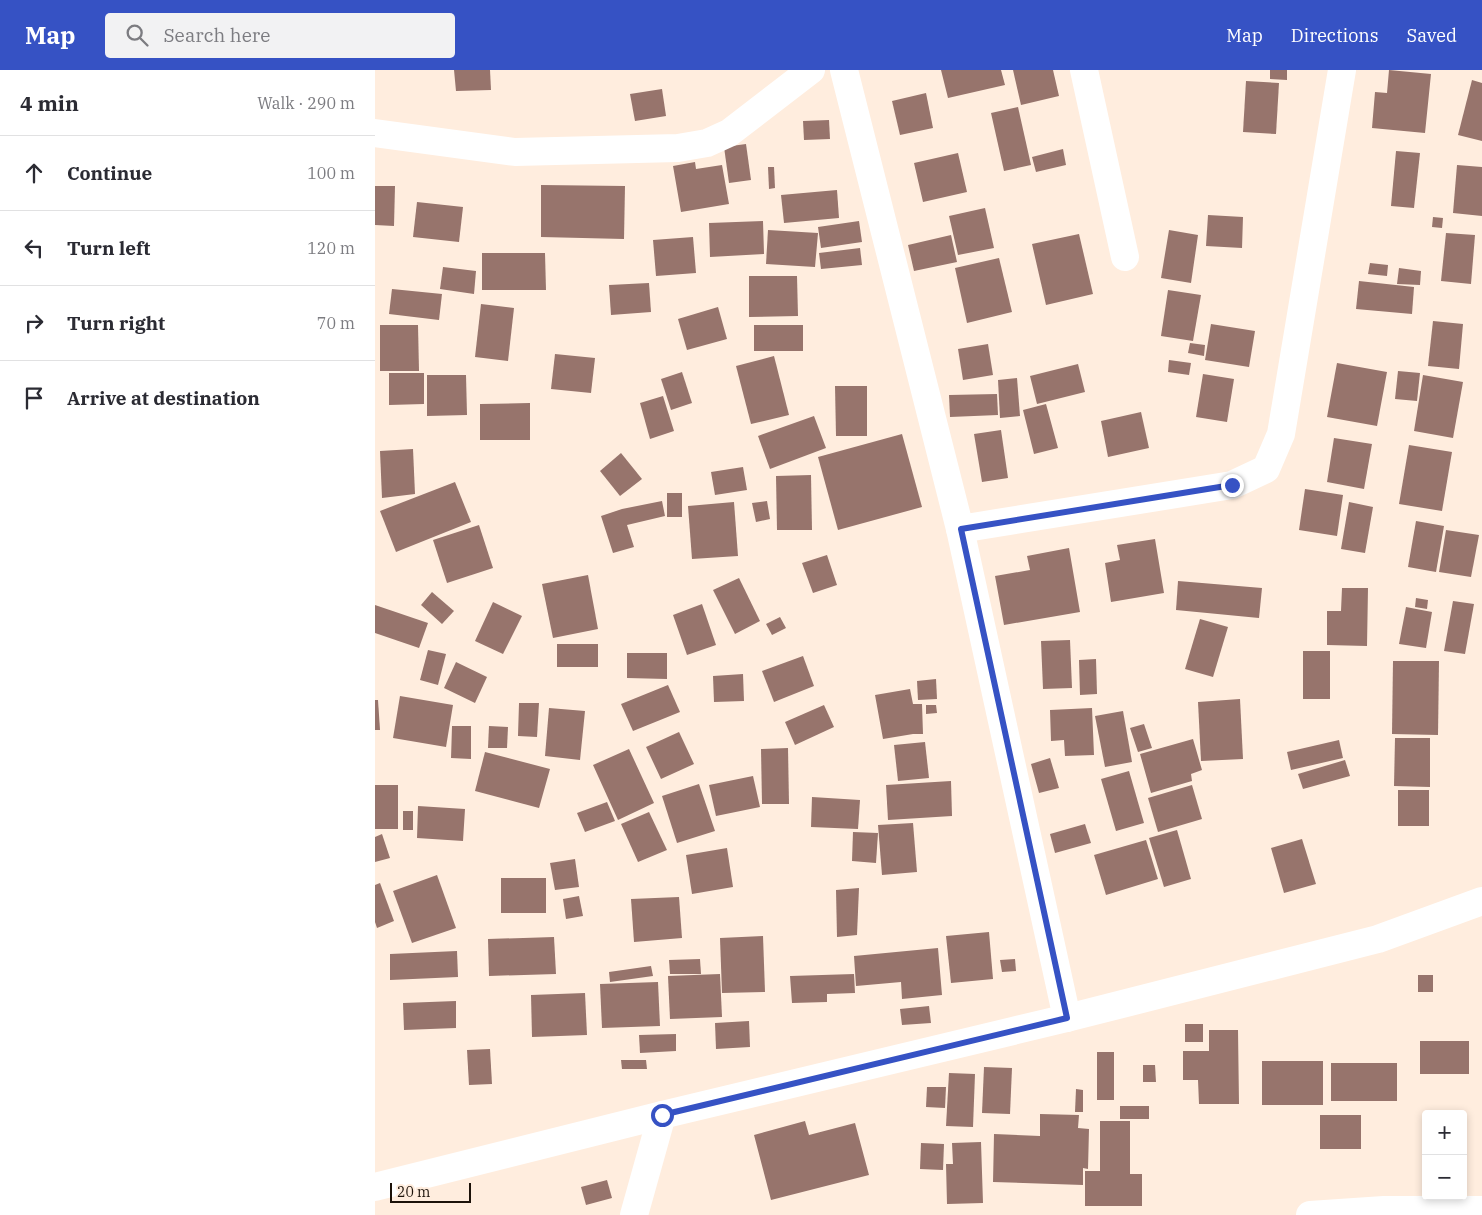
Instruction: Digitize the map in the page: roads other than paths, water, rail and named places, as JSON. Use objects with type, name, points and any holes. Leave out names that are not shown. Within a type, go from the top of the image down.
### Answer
[{"type":"street","points":[[375,134],[515,152],[678,148],[707,143],[729,133],[811,70]]},
{"type":"street","points":[[844,70],[961,529],[1067,1018]]},
{"type":"street","points":[[1083,70],[1125,258]]},
{"type":"street","points":[[961,529],[1232,485],[1266,469],[1281,434],[1342,70]]},
{"type":"street","points":[[375,1187],[662,1115],[1067,1018],[1378,939],[1482,901]]},
{"type":"street","points":[[634,1215],[662,1115]]},
{"type":"street","points":[[1310,1215],[1384,1210],[1482,1210]]}]
